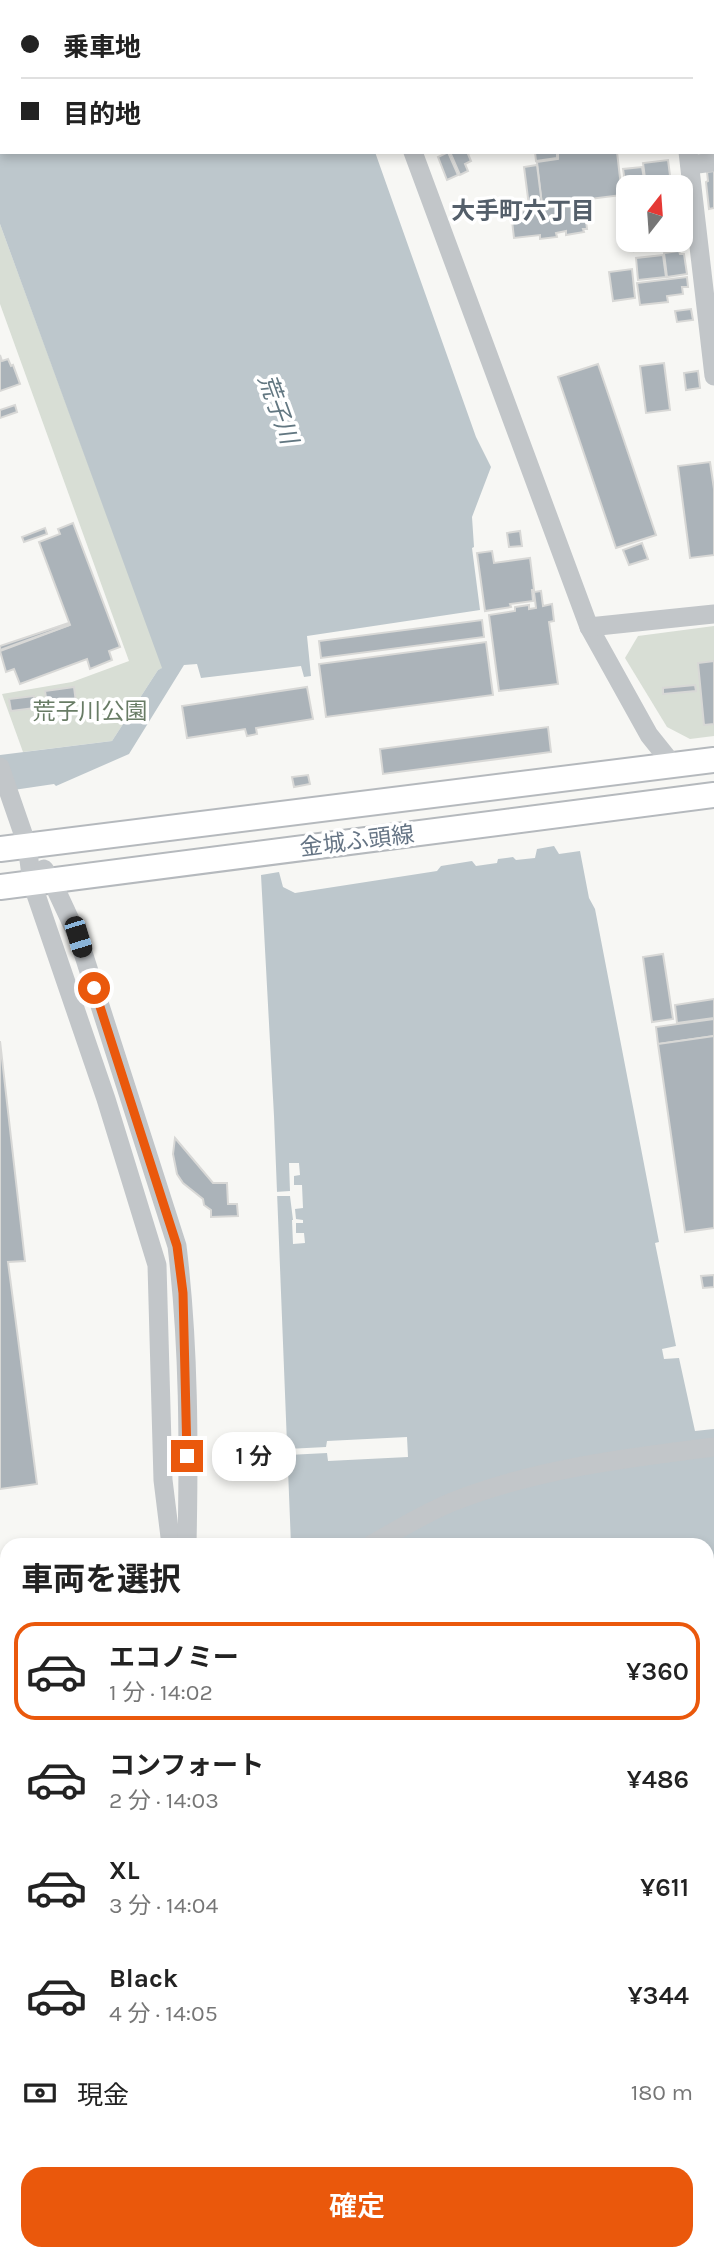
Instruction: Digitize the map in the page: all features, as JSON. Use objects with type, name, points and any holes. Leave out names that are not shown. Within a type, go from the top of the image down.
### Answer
[{"type":"main road","name":"金城ふ頭線","points":[[0,849],[714,760]]},
{"type":"main road","name":"金城ふ頭線","points":[[0,887],[714,795]]},
{"type":"street","points":[[414,154],[589,627],[649,735],[673,765]]},
{"type":"street","points":[[713,364],[707,259],[689,158],[714,162]]},
{"type":"street","points":[[589,627],[714,614]]},
{"type":"street","points":[[0,767],[42,882],[157,1265],[163,1480],[170,1538]]},
{"type":"street","points":[[42,882],[78,937],[177,1246],[183,1306],[187,1538]]},
{"type":"street","points":[[383,1538],[450,1503],[495,1487],[544,1474],[714,1447]]},
{"type":"green space","name":"荒子川公園","points":[[0,224],[163,668],[158,670],[112,741],[23,752],[2,694],[72,682],[129,661],[0,304]]},
{"type":"green space","points":[[714,626],[714,736],[690,739],[667,727],[625,658],[638,636]]},
{"type":"water","name":"荒子川","points":[[0,154],[376,154],[476,437],[491,467],[472,517],[472,548],[480,610],[307,636],[311,676],[304,677],[301,666],[201,678],[197,664],[184,665],[129,754],[56,786],[54,784],[0,792],[0,755],[112,741],[158,670],[162,668],[0,224]]},
{"type":"water","points":[[554,846],[559,854],[580,851],[589,898],[595,909],[659,1242],[655,1243],[676,1346],[662,1349],[664,1359],[679,1358],[695,1431],[714,1429],[714,1538],[291,1538],[274,1116],[261,875],[279,872],[283,887],[295,893],[437,871],[441,866],[472,861],[476,866],[497,863],[498,859],[535,858],[537,849]]},
{"type":"pier","points":[[289,1163],[299,1163],[300,1175],[294,1176],[294,1185],[302,1185],[303,1208],[295,1209],[296,1219],[303,1220],[303,1223],[296,1223],[296,1233],[304,1233],[305,1243],[293,1244],[290,1196],[276,1196],[275,1192],[290,1191]]},
{"type":"pier","points":[[407,1437],[408,1457],[328,1461],[327,1453],[288,1455],[287,1449],[326,1447],[327,1441]]},
{"type":"building","points":[[449,154],[458,175],[447,180],[438,157]]},
{"type":"building","points":[[451,154],[468,154],[471,161],[465,164],[468,171],[460,175]]},
{"type":"building","points":[[535,154],[557,154],[557,158],[536,161]]},
{"type":"building","points":[[558,154],[617,154],[620,175],[616,175],[616,196],[542,205],[537,162],[558,159]]},
{"type":"building","points":[[668,160],[670,175],[645,175],[643,163]]},
{"type":"building","points":[[537,165],[542,205],[529,206],[524,167]]},
{"type":"building","points":[[642,167],[643,175],[624,175],[623,169]]},
{"type":"building","points":[[714,171],[714,208],[709,209],[707,172]]},
{"type":"building","points":[[584,203],[587,229],[583,229],[584,232],[566,235],[566,231],[556,233],[557,237],[540,239],[540,235],[514,238],[511,212]]},
{"type":"building","points":[[664,253],[684,254],[687,274],[667,277]]},
{"type":"building","points":[[663,255],[666,277],[638,280],[636,258]]},
{"type":"building","points":[[632,269],[635,298],[613,301],[609,272]]},
{"type":"building","points":[[687,277],[688,287],[682,287],[683,294],[667,296],[668,302],[640,305],[637,283]]},
{"type":"building","points":[[691,309],[693,320],[677,322],[675,311]]},
{"type":"building","points":[[0,355],[2,361],[8,359],[11,366],[13,365],[20,384],[0,391]]},
{"type":"building","points":[[664,363],[670,410],[646,413],[640,366]]},
{"type":"building","points":[[598,364],[656,535],[616,548],[558,377]]},
{"type":"building","points":[[698,371],[700,388],[686,390],[684,373]]},
{"type":"building","points":[[15,405],[17,412],[0,418],[0,410]]},
{"type":"building","points":[[710,462],[714,489],[714,555],[690,558],[678,466]]},
{"type":"building","points":[[73,523],[120,647],[109,651],[112,660],[90,669],[87,659],[20,684],[14,669],[6,672],[0,651],[70,625],[39,542],[60,534],[58,529]]},
{"type":"building","points":[[45,528],[47,534],[24,542],[22,537]]},
{"type":"building","points":[[520,531],[522,546],[509,547],[507,533]]},
{"type":"building","points":[[642,543],[648,559],[629,565],[623,550]]},
{"type":"building","points":[[492,551],[494,563],[530,558],[533,601],[485,611],[477,553]]},
{"type":"building","points":[[541,591],[543,606],[552,604],[554,621],[549,622],[558,684],[499,691],[489,615],[515,611],[515,607],[529,605],[529,609],[536,608],[534,592]]},
{"type":"building","points":[[482,620],[484,637],[321,658],[319,641]]},
{"type":"building","points":[[69,625],[0,650],[0,646]]},
{"type":"building","points":[[486,642],[493,695],[326,717],[319,664]]},
{"type":"building","points":[[714,661],[714,724],[704,725],[698,663]]},
{"type":"building","points":[[695,685],[696,691],[663,694],[663,688]]},
{"type":"building","points":[[74,687],[76,702],[47,705],[45,691]]},
{"type":"building","points":[[307,687],[313,719],[256,728],[257,734],[247,736],[245,729],[187,738],[182,706]]},
{"type":"building","points":[[34,696],[35,708],[11,711],[9,699]]},
{"type":"building","points":[[548,727],[551,752],[383,774],[380,749]]},
{"type":"building","points":[[308,775],[310,784],[294,787],[292,777]]},
{"type":"building","points":[[663,954],[673,1019],[652,1022],[643,957]]},
{"type":"building","points":[[714,999],[714,1018],[677,1023],[675,1005]]},
{"type":"building","points":[[714,1019],[714,1036],[658,1044],[656,1027]]},
{"type":"building","points":[[714,1036],[714,1228],[685,1232],[658,1044]]},
{"type":"building","points":[[0,1041],[25,1261],[8,1262],[37,1484],[0,1489]]},
{"type":"building","points":[[175,1138],[213,1183],[227,1183],[228,1204],[237,1204],[238,1216],[211,1217],[211,1210],[204,1205],[203,1199],[183,1183],[177,1174],[173,1154]]},
{"type":"building","points":[[714,1275],[714,1287],[703,1288],[701,1276]]},
{"type":"district","name":"大手町六丁目","points":[[523,211]]},
{"type":"route","points":[[94,988],[177,1246],[183,1293],[187,1456]]}]
